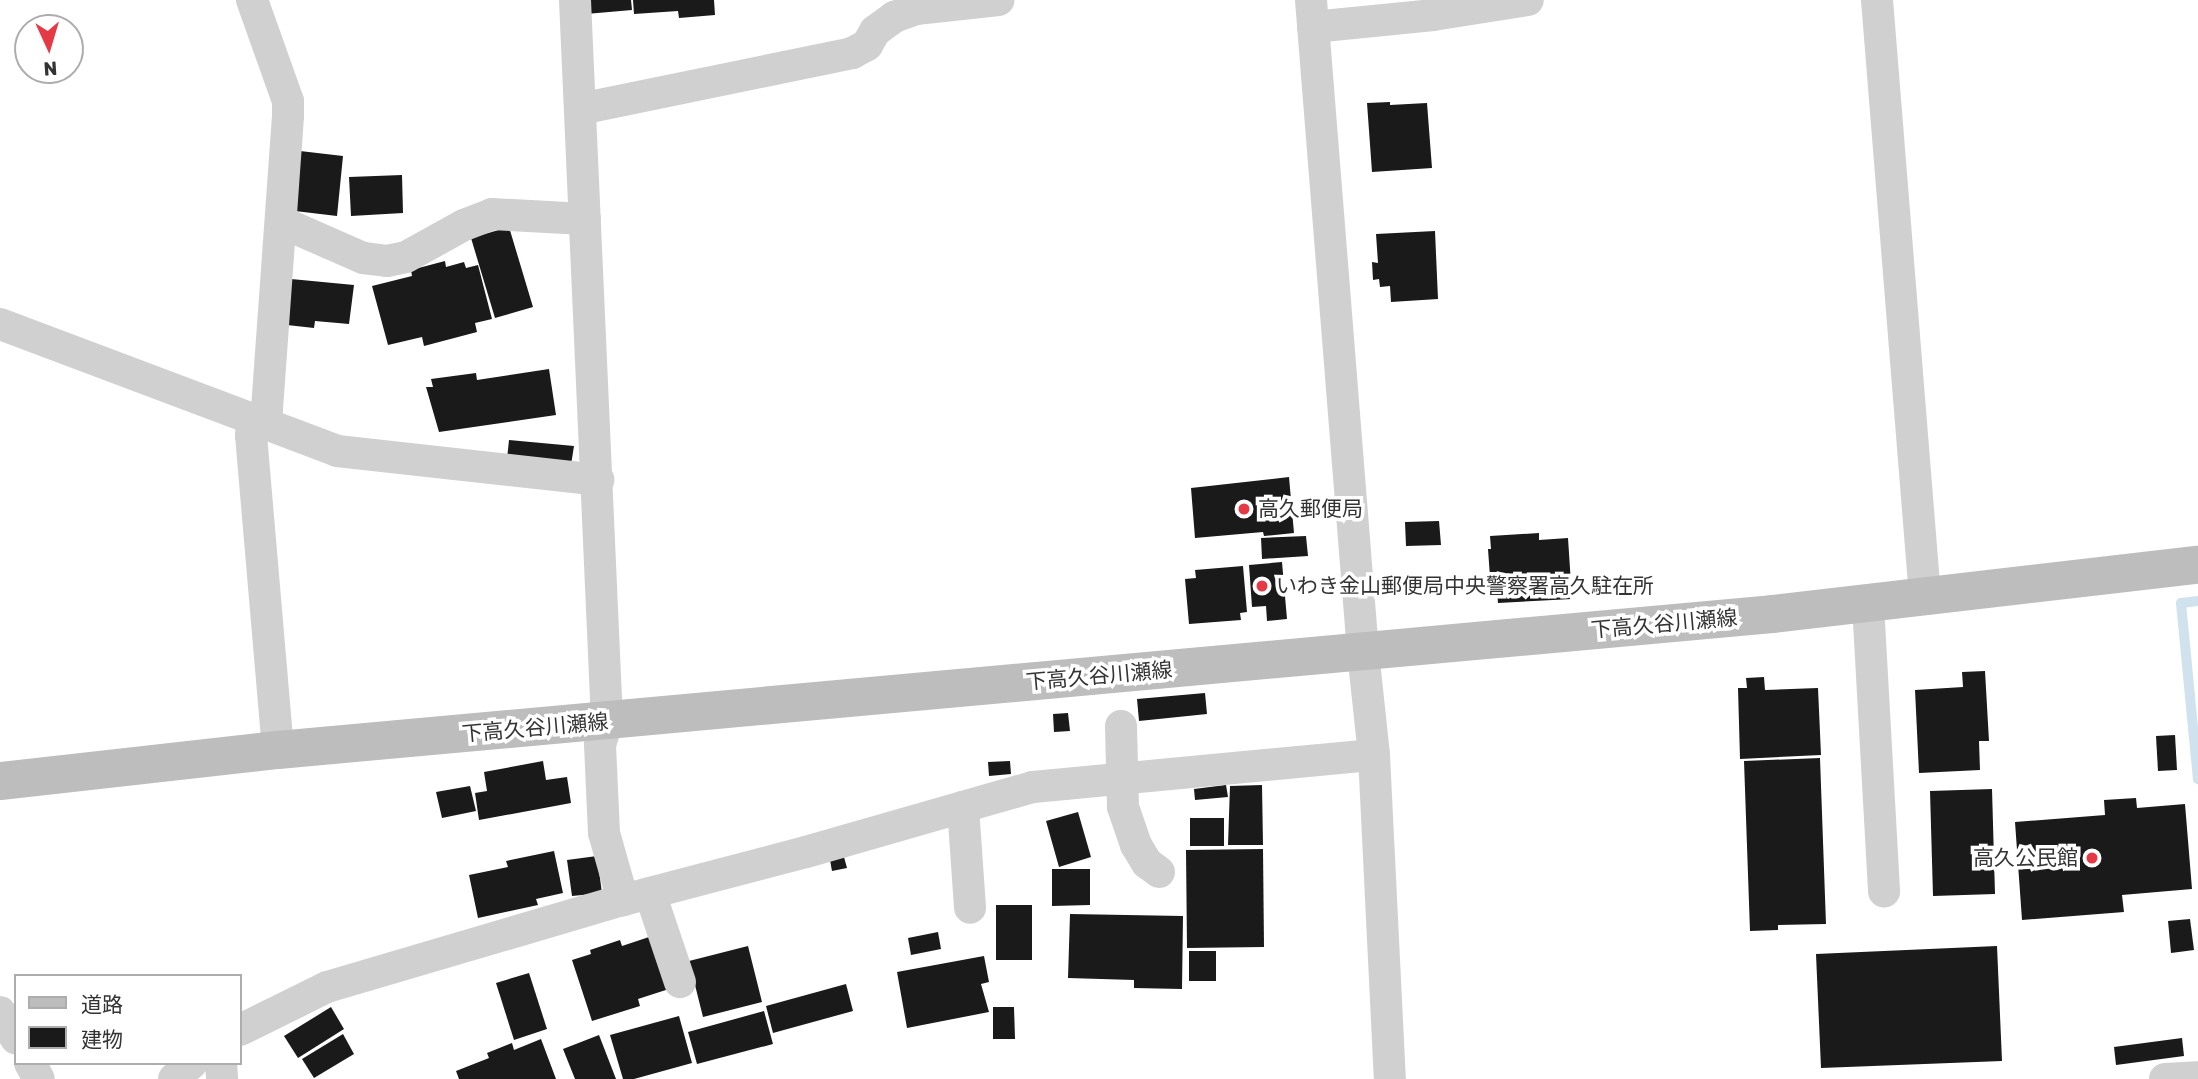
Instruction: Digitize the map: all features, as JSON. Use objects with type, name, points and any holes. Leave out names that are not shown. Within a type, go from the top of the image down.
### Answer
[{"type":"main road","name":"下高久谷川瀬線","points":[[0,781],[278,750],[607,722],[1868,604],[2198,565]]},
{"type":"street","points":[[252,0],[288,101],[267,412],[251,435],[278,750]]},
{"type":"street","points":[[575,0],[607,722],[600,745],[604,832],[680,982]]},
{"type":"street","points":[[580,109],[852,53],[867,45],[875,31],[894,17],[931,3],[999,0]]},
{"type":"street","points":[[1390,1079],[1374,755],[1363,652],[1312,14],[1433,15],[1528,0]]},
{"type":"street","points":[[1877,0],[1925,596]]},
{"type":"street","points":[[281,222],[351,254],[387,261],[406,257],[464,225],[492,214],[585,219]]},
{"type":"street","points":[[0,324],[337,451],[598,480]]},
{"type":"street","points":[[1868,604],[1884,892]]},
{"type":"street","points":[[1121,726],[1123,807],[1136,845],[1147,863],[1159,872]]},
{"type":"street","points":[[242,1029],[327,987],[636,897],[1033,787],[1374,755]]},
{"type":"street","points":[[963,807],[970,908]]},
{"type":"street","points":[[0,1012],[14,1036]]},
{"type":"street","points":[[174,1079],[190,1065]]},
{"type":"street","points":[[2165,1079],[2198,1077]]},
{"type":"building","points":[[585,0],[631,0],[632,10],[586,14]]},
{"type":"building","points":[[633,0],[714,0],[715,15],[679,18],[678,11],[634,14]]},
{"type":"building","points":[[1390,102],[1390,105],[1427,103],[1432,168],[1372,172],[1367,103]]},
{"type":"building","points":[[300,151],[343,156],[337,216],[295,211]]},
{"type":"building","points":[[402,175],[403,213],[351,216],[349,177]]},
{"type":"building","points":[[509,227],[533,307],[495,318],[471,238]]},
{"type":"building","points":[[1435,231],[1438,299],[1391,302],[1390,286],[1380,287],[1379,279],[1373,280],[1372,262],[1378,263],[1376,234]]},
{"type":"building","points":[[445,261],[446,267],[464,262],[466,268],[478,265],[492,319],[475,323],[477,332],[424,346],[422,337],[388,345],[372,286],[412,276],[411,270]]},
{"type":"building","points":[[291,279],[354,285],[349,324],[315,321],[314,328],[287,325]]},
{"type":"building","points":[[549,369],[556,415],[439,432],[426,387],[433,387],[431,379],[476,373],[477,380]]},
{"type":"building","points":[[509,440],[574,446],[571,465],[507,459]]},
{"type":"building","points":[[1289,477],[1294,533],[1264,536],[1263,532],[1195,538],[1191,488]]},
{"type":"building","points":[[1439,521],[1441,545],[1406,546],[1405,522]]},
{"type":"building","points":[[1539,533],[1539,540],[1568,538],[1572,599],[1498,603],[1497,591],[1491,591],[1488,549],[1491,549],[1490,536]]},
{"type":"building","points":[[1306,536],[1308,556],[1262,559],[1261,538]]},
{"type":"building","points":[[1282,562],[1287,619],[1267,621],[1266,606],[1252,607],[1249,565]]},
{"type":"building","points":[[1243,566],[1247,612],[1240,613],[1241,620],[1189,624],[1185,579],[1196,578],[1195,570]]},
{"type":"building","points":[[1985,671],[1989,741],[1979,741],[1980,770],[1919,773],[1915,690],[1963,687],[1962,672]]},
{"type":"building","points":[[1764,677],[1765,690],[1818,688],[1821,755],[1740,759],[1738,688],[1747,688],[1746,678]]},
{"type":"building","points":[[1205,693],[1207,714],[1139,721],[1137,699]]},
{"type":"building","points":[[1068,713],[1070,731],[1054,732],[1053,714]]},
{"type":"building","points":[[2175,735],[2177,770],[2158,771],[2156,736]]},
{"type":"building","points":[[1820,758],[1826,924],[1778,925],[1778,930],[1750,931],[1744,761]]},
{"type":"building","points":[[543,761],[546,780],[567,777],[571,803],[479,820],[475,793],[487,791],[484,772]]},
{"type":"building","points":[[1010,761],[1011,774],[989,776],[988,762]]},
{"type":"building","points":[[1226,785],[1228,797],[1195,800],[1194,789]]},
{"type":"building","points":[[1262,785],[1263,845],[1228,845],[1230,786]]},
{"type":"building","points":[[470,786],[476,811],[442,818],[436,792]]},
{"type":"building","points":[[1992,789],[1995,894],[1933,896],[1930,791]]},
{"type":"building","points":[[2136,798],[2137,808],[2185,804],[2192,889],[2122,895],[2124,912],[2022,920],[2015,822],[2105,815],[2104,800]]},
{"type":"building","points":[[1078,812],[1091,857],[1059,867],[1046,821]]},
{"type":"building","points":[[1190,818],[1224,818],[1224,846],[1190,846]]},
{"type":"building","points":[[1263,849],[1264,947],[1187,948],[1186,850]]},
{"type":"building","points":[[554,851],[563,893],[536,899],[538,905],[478,918],[469,875],[508,867],[506,861]]},
{"type":"building","points":[[597,856],[602,893],[572,896],[567,860]]},
{"type":"building","points":[[844,857],[847,868],[832,871],[830,860]]},
{"type":"building","points":[[1052,869],[1090,869],[1090,905],[1052,906]]},
{"type":"building","points":[[996,905],[1032,905],[1032,960],[996,960]]},
{"type":"building","points":[[1070,914],[1183,916],[1182,989],[1134,988],[1134,980],[1068,978]]},
{"type":"building","points":[[2190,919],[2194,950],[2171,953],[2168,921]]},
{"type":"building","points":[[938,932],[941,949],[911,955],[908,938]]},
{"type":"building","points":[[655,935],[672,988],[638,999],[640,1006],[592,1021],[572,960],[591,954],[590,950],[620,940],[622,946]]},
{"type":"building","points":[[748,946],[762,1002],[703,1017],[689,961]]},
{"type":"building","points":[[1997,946],[2002,1061],[1821,1068],[1816,954]]},
{"type":"building","points":[[1189,951],[1216,951],[1216,981],[1189,981]]},
{"type":"building","points":[[984,956],[989,982],[981,984],[989,1012],[907,1028],[897,972]]},
{"type":"building","points":[[529,973],[547,1029],[514,1040],[496,983]]},
{"type":"building","points":[[846,984],[853,1011],[773,1033],[766,1006]]},
{"type":"building","points":[[331,1007],[344,1029],[298,1058],[284,1036]]},
{"type":"building","points":[[993,1007],[1014,1007],[1015,1039],[993,1039]]},
{"type":"building","points":[[764,1011],[773,1044],[697,1064],[688,1032]]},
{"type":"building","points":[[679,1016],[692,1063],[634,1079],[623,1079],[610,1035]]},
{"type":"building","points":[[343,1034],[354,1054],[314,1078],[302,1059]]},
{"type":"building","points":[[599,1035],[616,1079],[575,1079],[563,1049]]},
{"type":"building","points":[[2182,1038],[2184,1056],[2116,1065],[2114,1047]]},
{"type":"building","points":[[541,1039],[556,1079],[459,1079],[456,1071],[489,1058],[487,1053],[512,1043],[514,1050]]},
{"type":"waterway","points":[[2198,601],[2181,603],[2198,779]]},
{"type":"place","name":"高久郵便局","points":[[1244,509]]},
{"type":"place","name":"いわき金山郵便局中央警察署高久駐在所","points":[[1262,586]]},
{"type":"place","name":"高久公民館","points":[[2092,858]]}]
